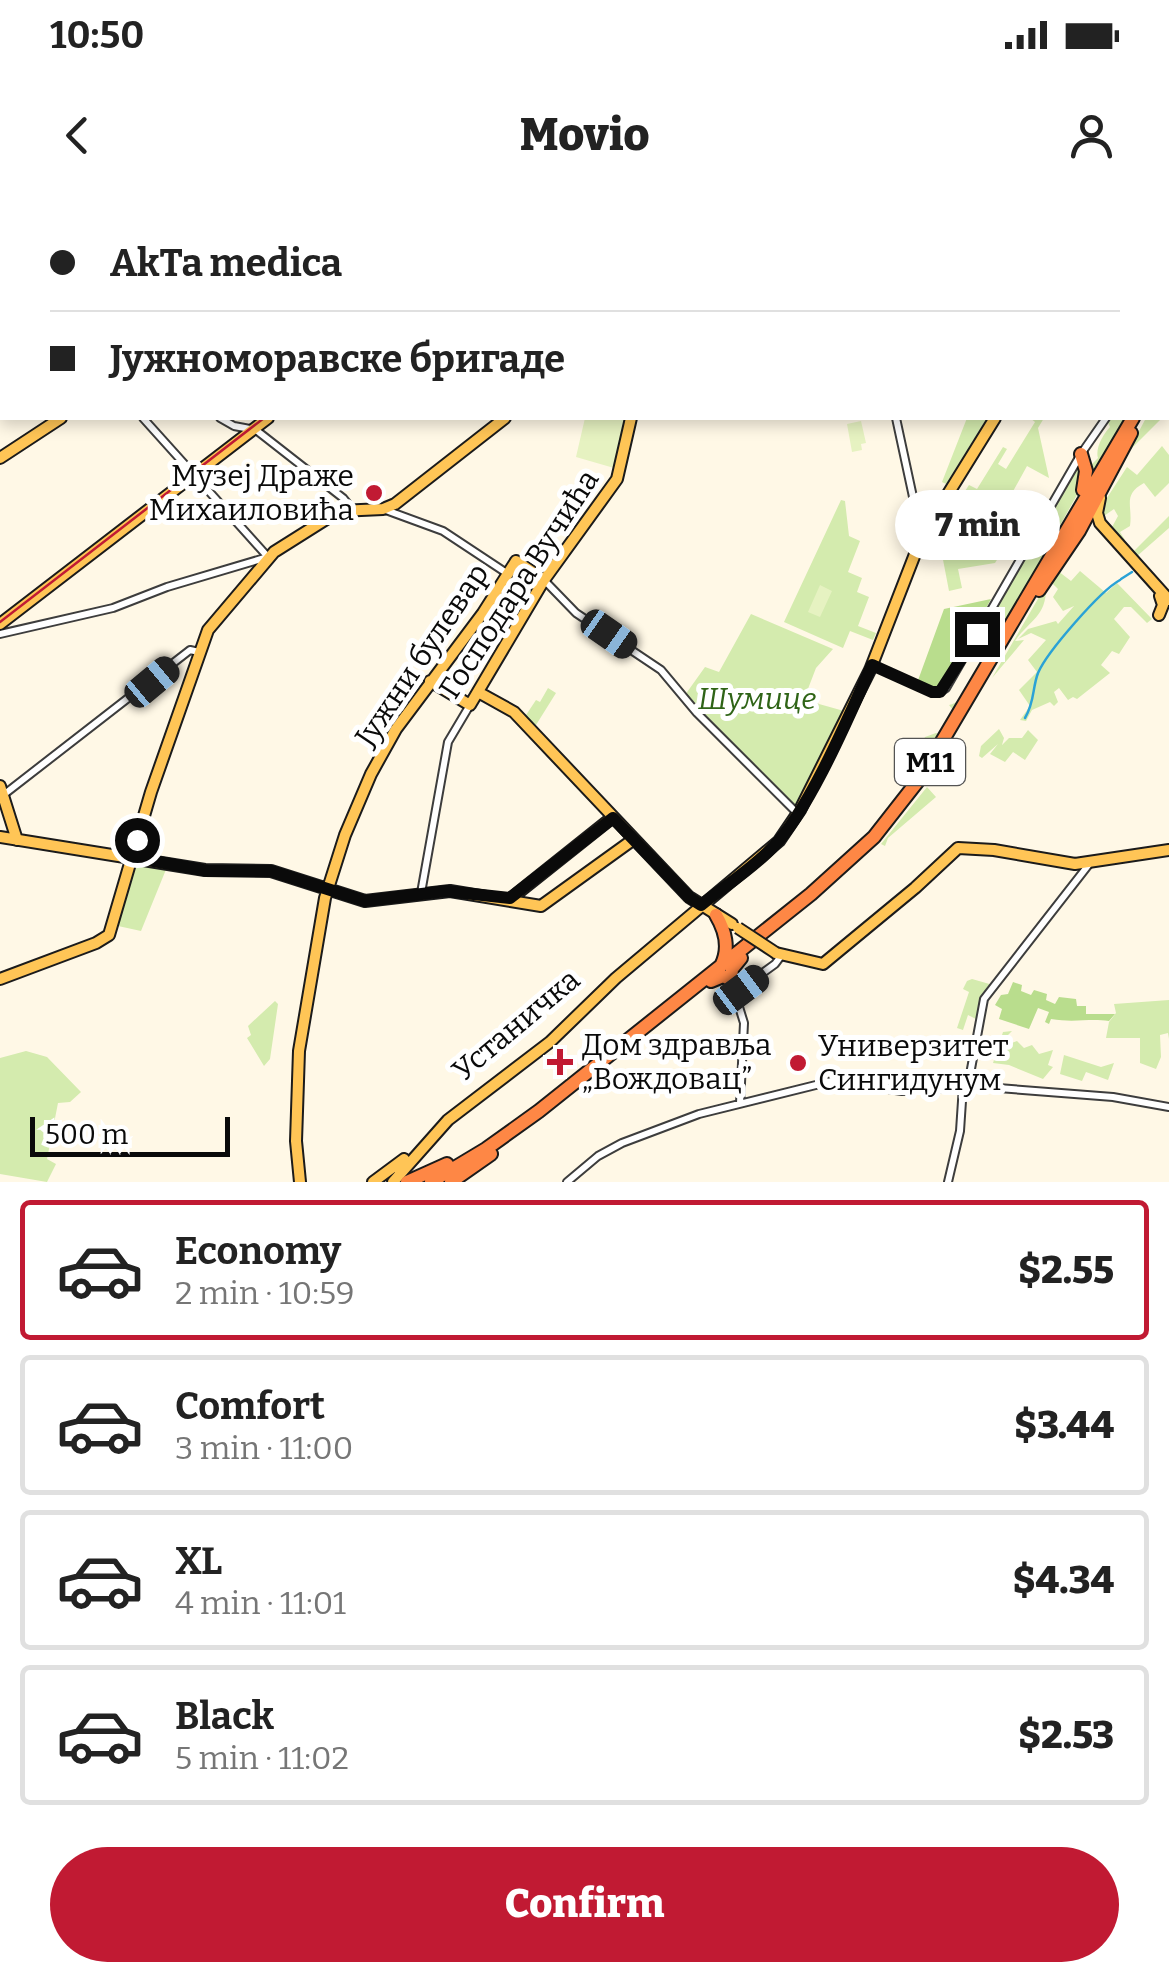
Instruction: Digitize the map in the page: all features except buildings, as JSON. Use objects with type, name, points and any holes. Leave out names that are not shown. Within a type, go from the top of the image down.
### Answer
[{"type":"highway","name":"M11","points":[[440,1182],[506,1137],[711,981],[860,852],[909,795],[1132,420]]},
{"type":"highway","name":"M11","points":[[431,1182],[506,1137],[744,952],[848,870],[899,818],[938,764],[1141,420]]},
{"type":"highway","points":[[1038,590],[1103,490],[1131,433]]},
{"type":"highway","points":[[1078,506],[1086,477],[1081,460]]},
{"type":"highway","points":[[704,909],[731,931],[734,953],[744,952]]},
{"type":"highway","points":[[720,968],[731,931]]},
{"type":"highway","points":[[733,987],[732,969],[744,952]]},
{"type":"highway","points":[[711,981],[724,976],[733,987]]},
{"type":"highway","points":[[482,1147],[591,1061],[648,1025]]},
{"type":"highway","points":[[420,1182],[506,1137]]},
{"type":"highway","points":[[451,1182],[477,1166],[506,1137]]},
{"type":"highway","points":[[406,1182],[463,1158]]},
{"type":"main road","points":[[0,457],[55,420]]},
{"type":"main road","points":[[0,979],[109,934],[196,651],[261,561],[334,513],[352,509],[396,511],[503,420]]},
{"type":"main road","name":"Господара Вучића","points":[[470,705],[544,580],[617,479],[632,420]]},
{"type":"main road","name":"Устаничка","points":[[392,1182],[448,1120],[550,1042],[616,978],[773,848],[798,814],[872,665],[922,536],[924,521],[994,420]]},
{"type":"main road","points":[[0,621],[190,473],[245,424]]},
{"type":"main road","points":[[1103,490],[1098,516],[1109,536],[1166,599],[1159,615]]},
{"type":"main road","points":[[1078,532],[1093,526],[1109,536]]},
{"type":"main road","name":"Јужни булевар","points":[[303,1181],[301,1070],[330,891],[344,836],[396,729],[478,620],[516,561],[544,580]]},
{"type":"main road","points":[[430,681],[470,705]]},
{"type":"main road","points":[[478,692],[514,712],[704,909]]},
{"type":"main road","points":[[1,793],[17,840]]},
{"type":"main road","points":[[510,898],[613,818]]},
{"type":"main road","points":[[0,837],[208,871],[265,870],[368,901],[460,891],[541,906],[634,840]]},
{"type":"main road","points":[[731,931],[778,954],[823,964],[915,888],[949,853],[970,847],[1090,863],[1169,850]]},
{"type":"main road","name":"Јужни булевар","points":[[303,1181],[296,1141],[298,1051],[325,898],[330,891]]},
{"type":"main road","name":"Устаничка","points":[[373,1182],[392,1171],[452,1112],[538,1047],[606,981],[704,909]]},
{"type":"street","points":[[0,634],[113,608],[232,567],[261,561],[146,420]]},
{"type":"street","points":[[897,420],[924,521]]},
{"type":"street","points":[[872,665],[932,692],[940,692],[949,683],[1103,420]]},
{"type":"street","points":[[245,424],[339,494],[352,509]]},
{"type":"street","points":[[396,511],[443,531],[508,574]]},
{"type":"street","points":[[544,580],[577,615],[663,672],[697,713],[798,814]]},
{"type":"street","points":[[1,793],[196,651]]},
{"type":"street","name":"Господара Вучића","points":[[420,893],[448,742],[470,705]]},
{"type":"street","points":[[948,1182],[983,1001],[1090,863]]},
{"type":"street","points":[[740,1104],[744,1022],[733,987],[775,964],[778,954]]},
{"type":"street","points":[[567,1182],[610,1149],[696,1115],[838,1081],[899,1091],[965,1086],[1113,1097],[1169,1107]]},
{"type":"green space","points":[[585,420],[626,420],[614,468],[576,457]]},
{"type":"green space","points":[[966,420],[986,420],[946,484],[942,482]]},
{"type":"green space","points":[[1032,420],[1043,420],[1038,428],[1049,478],[1027,466],[984,544],[1000,555],[995,563],[958,569],[962,588],[949,591],[940,544],[964,505],[959,500],[969,485],[977,489],[1003,447],[1007,449],[998,464],[1006,469],[1035,422]]},
{"type":"green space","points":[[1107,420],[1129,420],[1085,487],[1088,468],[1098,458],[1100,442],[1110,427]]},
{"type":"green space","points":[[1145,420],[1160,420],[1131,449],[1108,489]]},
{"type":"green space","points":[[861,421],[866,443],[861,444],[862,450],[852,452],[847,424]]},
{"type":"green space","points":[[1162,446],[1169,455],[1169,483],[1155,497],[1144,483],[1137,487],[1130,502],[1130,526],[1120,532],[1125,540],[1122,541],[1111,529],[1118,516],[1114,509],[1101,518],[1103,504],[1127,467],[1137,475]]},
{"type":"green space","points":[[1078,463],[1085,468],[1077,495],[985,659],[980,651],[983,646],[975,643]]},
{"type":"green space","points":[[841,500],[845,501],[849,536],[860,541],[848,572],[862,578],[857,592],[869,597],[858,626],[876,633],[873,640],[850,631],[843,648],[784,622]]},
{"type":"green space","points":[[1169,516],[1169,528],[1136,557],[1132,553]]},
{"type":"green space","points":[[1058,571],[1071,581],[1080,571],[1106,593],[1117,583],[1152,619],[1147,623],[1131,607],[1124,607],[1114,619],[1130,637],[1119,654],[1112,651],[1101,665],[1110,673],[1077,699],[1068,700],[1059,688],[1054,692],[1058,702],[1054,706],[1050,702],[1032,710],[1026,721],[1020,720],[1030,706],[1019,690],[1037,672],[1028,660],[1046,640],[1031,633],[1018,639],[1028,629],[1056,621],[1058,624],[1074,606],[1063,611],[1053,597],[1058,589],[1052,583]]},
{"type":"green space","points":[[820,585],[832,591],[820,617],[808,612]]},
{"type":"green space","points":[[1046,585],[1041,611],[1015,641],[1024,640],[992,678]]},
{"type":"green space","points":[[991,599],[943,687],[936,691],[917,683],[944,609]]},
{"type":"green space","name":"Шумице","points":[[751,614],[833,649],[816,668],[806,694],[819,704],[844,711],[795,806],[685,695],[705,667],[719,672]]},
{"type":"green space","points":[[548,688],[556,693],[536,725],[530,725],[524,718]]},
{"type":"green space","points":[[966,693],[953,716],[949,705]]},
{"type":"green space","points":[[999,729],[1004,738],[1002,745],[1009,738],[1022,738],[1028,730],[1038,740],[1025,760],[1013,752],[1005,762],[990,754],[998,744],[982,758],[981,746]]},
{"type":"green space","points":[[941,735],[916,776],[907,771],[925,737]]},
{"type":"green space","points":[[927,787],[936,797],[888,838],[885,846],[881,844]]},
{"type":"green space","points":[[134,861],[167,867],[141,931],[118,926]]},
{"type":"green space","points":[[972,979],[993,985],[978,1020],[968,1015],[963,1030],[957,1028],[969,992],[963,989]]},
{"type":"green space","points":[[1013,982],[1031,995],[1034,990],[1047,994],[1046,1000],[1055,1004],[1059,997],[1076,999],[1077,1006],[1086,1006],[1086,1014],[1115,1014],[1109,1021],[1051,1019],[1049,1024],[1045,1022],[1049,1012],[1038,1008],[1029,1029],[999,1019],[1002,1009],[995,1005],[1001,995],[1008,994]]},
{"type":"green space","points":[[1169,1000],[1169,1039],[1168,1033],[1160,1035],[1161,1057],[1156,1069],[1140,1063],[1140,1038],[1106,1038],[1109,1022],[1116,1013],[1114,1004]]},
{"type":"green space","points":[[275,1001],[278,1004],[270,1059],[264,1066],[247,1038],[251,1035],[248,1026]]},
{"type":"green space","points":[[1012,1031],[1006,1037],[1009,1044],[1017,1041],[1024,1048],[1032,1045],[1039,1054],[1053,1050],[1048,1065],[1053,1067],[1043,1079],[993,1063],[1003,1032]]},
{"type":"green space","points":[[26,1051],[47,1057],[81,1092],[70,1102],[58,1103],[47,1159],[56,1164],[47,1182],[0,1174],[0,1058]]},
{"type":"green space","points":[[1064,1055],[1101,1067],[1114,1063],[1108,1080],[1086,1072],[1082,1081],[1060,1074]]},
{"type":"waterway","points":[[1121,579],[1132,572]]},
{"type":"waterway","points":[[1025,718],[1043,663],[1088,609],[1120,580]]},
{"type":"tram line","points":[[0,622],[261,420]]},
{"type":"place","name":"Музеј Драже Михаиловића","points":[[374,493]]},
{"type":"place","name":"Дом здравља „Вождовац”","points":[[560,1062]]},
{"type":"place","name":"Универзитет Сингидунум","points":[[798,1063]]},
{"type":"route","points":[[137,840],[132,857],[208,871],[271,871],[357,900],[446,891],[510,898],[613,818],[701,905],[766,854],[784,834],[807,797],[872,665],[940,692],[977,634]]}]
